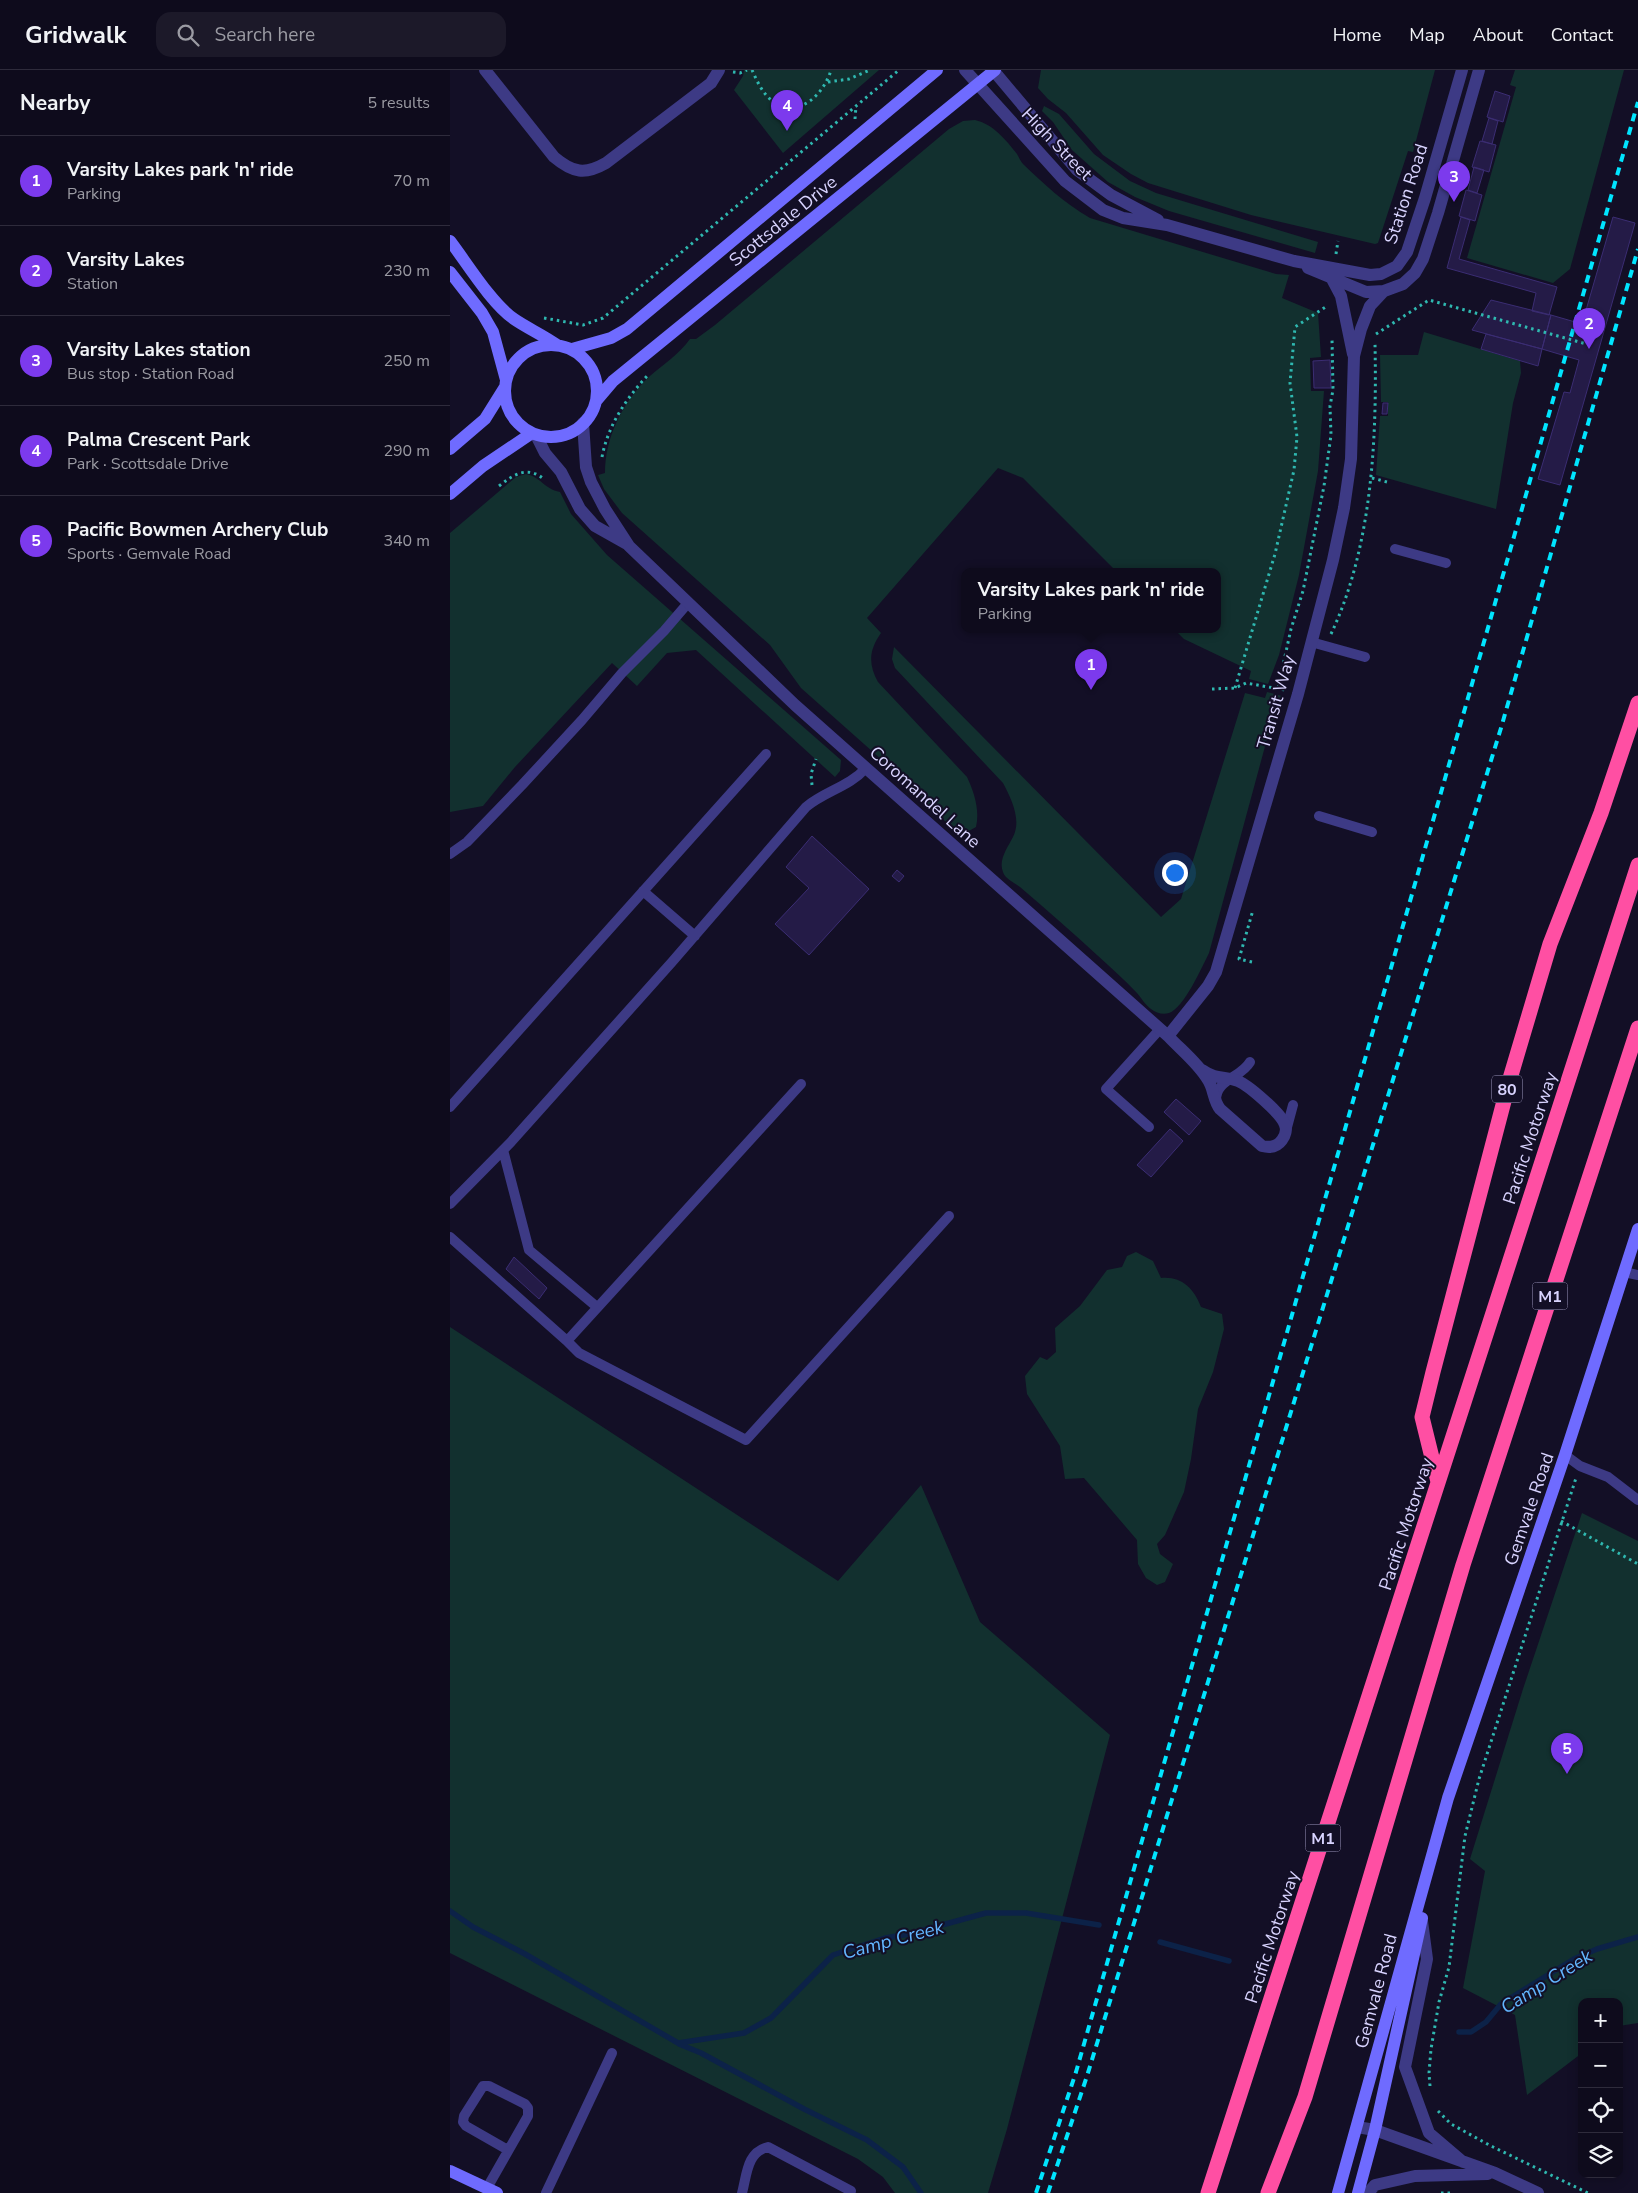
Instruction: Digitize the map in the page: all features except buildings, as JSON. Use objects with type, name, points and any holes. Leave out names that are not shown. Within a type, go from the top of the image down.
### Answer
[{"type":"highway","name":"80","points":[[1438,1484],[1422,1417],[1431,1381],[1509,1082],[1545,963],[1638,702]]},
{"type":"highway","name":"Pacific Motorway","points":[[1208,2193],[1638,865]]},
{"type":"highway","name":"M1","points":[[1268,2193],[1305,2097],[1463,1564],[1638,1028]]},
{"type":"main road","name":"Scottsdale Drive","points":[[572,349],[611,338],[627,329],[937,70]]},
{"type":"main road","name":"Scottsdale Drive","points":[[596,401],[613,381],[994,70]]},
{"type":"main road","points":[[450,241],[499,304],[514,319],[537,331],[557,345]]},
{"type":"main road","points":[[450,272],[482,313],[493,332],[506,384],[485,419],[450,449]]},
{"type":"main road","points":[[542,345],[557,345],[572,349],[584,358],[592,371],[596,386],[596,401],[590,415],[583,423],[566,434],[551,437],[534,434],[523,427],[512,416],[506,402],[506,384],[508,372],[516,360],[528,350],[542,345]]},
{"type":"main road","points":[[450,494],[483,466],[534,434]]},
{"type":"main road","name":"Gemvale Road","points":[[1338,2193],[1448,1798],[1549,1504],[1638,1229]]},
{"type":"main road","name":"Gemvale Road","points":[[1358,2193],[1375,2130],[1448,1798]]},
{"type":"main road","points":[[450,2171],[492,2190]]},
{"type":"street","points":[[485,70],[554,157],[568,168],[582,171],[595,169],[606,163],[711,83],[718,70]]},
{"type":"street","name":"High Street","points":[[965,70],[1050,166],[1083,196],[1103,210],[1123,218],[1167,225],[1294,262]]},
{"type":"street","name":"High Street","points":[[994,70],[1077,170],[1111,194],[1167,225]]},
{"type":"street","name":"Station Road","points":[[1294,262],[1370,275],[1381,274],[1397,266],[1407,252],[1412,238],[1462,70]]},
{"type":"street","name":"Station Road","points":[[1294,262],[1366,292],[1384,291],[1403,284],[1415,273],[1423,259],[1438,213],[1480,70]]},
{"type":"street","name":"Transit Way","points":[[1332,279],[1341,296],[1354,356]]},
{"type":"street","name":"Transit Way","points":[[1164,1033],[1208,986],[1216,972],[1298,694],[1333,560],[1344,508],[1351,459],[1354,356],[1360,329],[1370,306],[1384,291]]},
{"type":"street","name":"Coromandel Lane","points":[[583,423],[586,467],[591,482],[605,509],[629,546],[866,768],[1164,1033],[1202,1070],[1218,1079],[1237,1080],[1247,1086],[1280,1116],[1285,1124],[1286,1131],[1282,1140],[1269,1148],[1262,1146],[1220,1109],[1216,1103],[1212,1088],[1202,1070]]},
{"type":"street","name":"Coromandel Lane","points":[[534,434],[544,452],[560,472],[580,509],[595,526],[629,546]]},
{"type":"street","points":[[1422,1919],[1427,1960],[1406,2067],[1429,2132],[1463,2162]]},
{"type":"street","points":[[1357,2127],[1375,2130],[1495,2173],[1538,2193]]},
{"type":"street","points":[[1368,2193],[1375,2185],[1415,2176],[1495,2173]]},
{"type":"lane","points":[[1395,549],[1446,563]]},
{"type":"lane","points":[[450,854],[467,842],[522,785],[582,720],[622,672],[664,631],[688,603]]},
{"type":"lane","points":[[1311,642],[1365,656]]},
{"type":"lane","points":[[450,1107],[766,754]]},
{"type":"lane","points":[[450,1204],[503,1150],[695,936],[806,807],[816,798],[846,785],[858,777],[866,768]]},
{"type":"lane","points":[[1319,816],[1372,832]]},
{"type":"lane","points":[[643,891],[695,936]]},
{"type":"lane","points":[[1149,1127],[1106,1089],[1164,1033]]},
{"type":"lane","points":[[1216,1103],[1216,1093],[1219,1086],[1246,1070],[1250,1062]]},
{"type":"lane","points":[[566,1341],[801,1084]]},
{"type":"lane","points":[[1286,1131],[1293,1105]]},
{"type":"lane","points":[[503,1150],[529,1250],[597,1307]]},
{"type":"lane","points":[[450,1237],[579,1353],[746,1440],[949,1216]]},
{"type":"lane","points":[[1624,1272],[1638,1275]]},
{"type":"lane","points":[[1565,1455],[1580,1466],[1608,1477],[1638,1500]]},
{"type":"lane","points":[[546,2193],[612,2053]]},
{"type":"lane","points":[[492,2190],[508,2150],[528,2116],[528,2108],[525,2104],[489,2086],[483,2086],[464,2116],[463,2122],[466,2126],[508,2150]]},
{"type":"lane","points":[[742,2193],[752,2156],[757,2151],[768,2147],[851,2191]]},
{"type":"path","points":[[752,70],[758,83],[772,101],[788,108],[801,107],[813,99],[828,82],[831,70]]},
{"type":"path","points":[[828,82],[849,79],[870,70]]},
{"type":"path","points":[[541,318],[583,325],[603,318],[899,70]]},
{"type":"path","points":[[1429,300],[1590,345]]},
{"type":"path","points":[[1236,688],[1275,554],[1294,470],[1298,437],[1290,383],[1295,327],[1327,306]]},
{"type":"path","points":[[1278,688],[1291,629],[1303,592],[1324,486],[1331,435],[1330,406],[1333,390],[1332,338],[1349,337]]},
{"type":"path","points":[[602,463],[604,444],[620,412],[629,397],[650,372]]},
{"type":"path","points":[[499,486],[512,476],[532,472],[539,475],[550,486]]},
{"type":"path","points":[[1372,478],[1388,482]]},
{"type":"path","points":[[1212,689],[1236,688],[1246,683],[1270,687]]},
{"type":"path","points":[[812,786],[811,774],[816,759]]},
{"type":"path","points":[[1431,2093],[1429,2073],[1431,2049],[1439,2002],[1449,1967],[1465,1836],[1479,1778],[1580,1466]]},
{"type":"path","points":[[1549,1504],[1562,1522],[1638,1564]]},
{"type":"path","points":[[1437,2110],[1450,2124],[1458,2129],[1528,2166],[1588,2193]]},
{"type":"path","points":[[1441,2193],[1452,2193]]},
{"type":"green space","points":[[744,70],[879,70],[783,153],[734,90],[743,76]]},
{"type":"green space","points":[[1041,70],[1435,70],[1413,152],[1408,151],[1378,243],[1375,244],[1251,215],[1148,183],[1103,155],[1066,113],[1048,99],[1038,88]]},
{"type":"green space","points":[[1515,70],[1624,70],[1570,269],[1553,283],[1467,258],[1516,87],[1510,85]]},
{"type":"green space","points":[[1044,106],[1059,114],[1094,154],[1130,181],[1156,193],[1318,242],[1315,253],[1169,211],[1135,197],[1108,182],[1072,150],[1053,122],[1042,111]]},
{"type":"green space","points":[[975,120],[982,122],[999,133],[1017,154],[1022,163],[1039,179],[1090,218],[1276,274],[1289,275],[1282,298],[1318,313],[1321,357],[1310,358],[1311,391],[1324,391],[1318,471],[1299,575],[1279,655],[1268,684],[1249,679],[1251,671],[1184,639],[1178,633],[1221,633],[1221,568],[1113,568],[1023,478],[998,468],[867,618],[881,633],[874,645],[871,657],[871,663],[878,682],[967,777],[977,808],[977,821],[976,827],[967,832],[955,831],[891,768],[801,688],[770,645],[622,513],[604,489],[598,475],[605,473],[608,446],[617,420],[640,386],[650,376],[676,354],[690,339],[696,339],[715,325],[949,129],[963,121]]},
{"type":"green space","points":[[1424,332],[1520,361],[1521,373],[1513,403],[1496,509],[1376,475],[1380,416],[1388,416],[1388,402],[1381,402],[1380,355],[1418,355]]},
{"type":"green space","points":[[526,474],[560,492],[571,514],[607,555],[841,760],[840,771],[835,777],[696,650],[667,653],[637,686],[612,663],[515,767],[483,806],[450,812],[450,533],[516,477]]},
{"type":"green space","points":[[894,647],[1161,917],[1181,899],[1245,693],[1265,698],[1267,692],[1282,696],[1267,739],[1209,953],[1192,986],[1175,1010],[1162,1014],[1155,1012],[1112,969],[1020,887],[1006,877],[1003,872],[1002,863],[1006,849],[1013,837],[1016,816],[1006,789],[1003,783],[895,668],[892,659]]},
{"type":"green space","points":[[1136,1252],[1153,1261],[1161,1278],[1181,1281],[1191,1289],[1201,1307],[1222,1314],[1224,1329],[1213,1372],[1198,1409],[1184,1492],[1165,1535],[1157,1544],[1160,1554],[1173,1564],[1165,1582],[1157,1585],[1146,1578],[1138,1564],[1137,1540],[1084,1478],[1065,1479],[1060,1446],[1027,1394],[1025,1376],[1040,1357],[1047,1360],[1056,1352],[1055,1328],[1080,1306],[1107,1270],[1122,1267],[1127,1256]]},
{"type":"green space","points":[[450,1327],[838,1581],[921,1485],[980,1622],[1110,1735],[1007,2129],[988,2193],[895,2193],[883,2177],[858,2159],[450,1953]]},
{"type":"green space","points":[[1582,1513],[1638,1541],[1638,2023],[1623,2025],[1623,1998],[1578,1998],[1578,2056],[1527,2095],[1515,2015],[1463,1988],[1485,1871],[1470,1859],[1523,1689]]},
{"type":"waterway","name":"Camp Creek","points":[[450,1911],[473,1927],[525,1954],[678,2043],[744,2033],[771,2018],[833,1955],[885,1938],[909,1934],[986,1913],[1026,1913],[1099,1925]]},
{"type":"waterway","name":"Camp Creek","points":[[1459,2032],[1471,2032],[1486,2022],[1501,2004],[1574,1959],[1597,1949],[1638,1937]]},
{"type":"waterway","name":"Camp Creek","points":[[1160,1942],[1229,1961]]},
{"type":"waterway","points":[[679,2044],[701,2053],[804,2109],[867,2140],[903,2167],[921,2193]]},
{"type":"railway","points":[[1036,2193],[1076,2072],[1638,102]]},
{"type":"railway","points":[[1048,2193],[1087,2076],[1501,728],[1638,249]]},
{"type":"place","name":"Palma Crescent Park","points":[[787,131]]},
{"type":"place","name":"Varsity Lakes station","points":[[1454,202]]},
{"type":"place","name":"Varsity Lakes","points":[[1589,349]]},
{"type":"place","name":"Varsity Lakes park 'n' ride","points":[[1091,690]]},
{"type":"place","name":"Pacific Bowmen Archery Club","points":[[1567,1774]]}]
